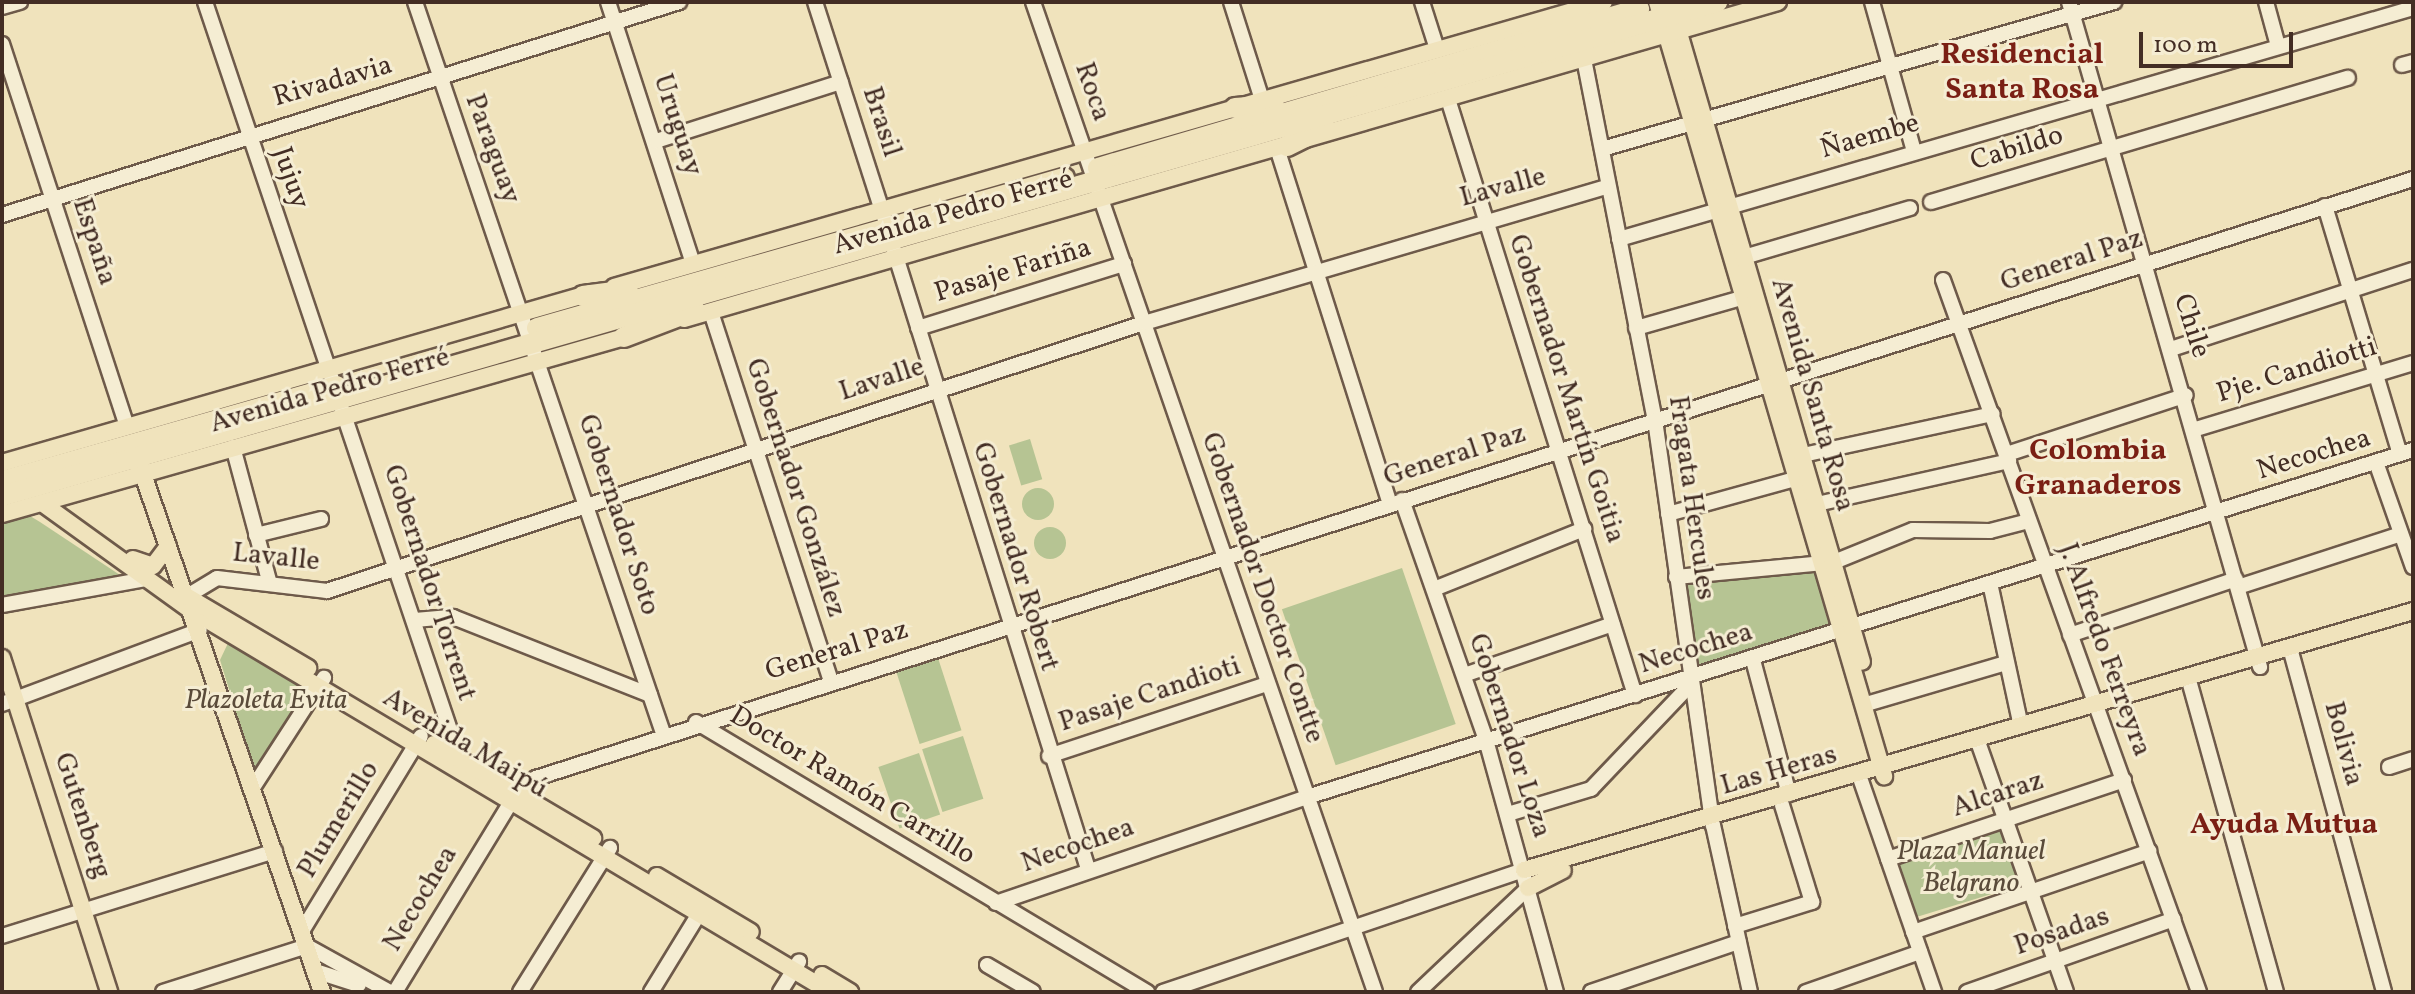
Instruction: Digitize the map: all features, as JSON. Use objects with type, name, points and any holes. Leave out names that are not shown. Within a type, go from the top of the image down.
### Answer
[{"type":"highway","name":"Avenida Pedro Ferré","points":[[531,337],[715,274],[889,235],[1445,74],[1666,13],[1717,2]]},
{"type":"highway","points":[[1235,108],[1445,74]]},
{"type":"highway","points":[[1282,147],[1445,74]]},
{"type":"highway","name":"Avenida Pedro Ferré","points":[[134,450],[531,337],[802,269],[889,235]]},
{"type":"highway","points":[[624,337],[802,269]]},
{"type":"highway","points":[[583,296],[715,274]]},
{"type":"highway","points":[[2,481],[134,450]]},
{"type":"highway","points":[[2,496],[134,450]]},
{"type":"main road","name":"Avenida Pedro Ferré","points":[[1445,74],[1564,8],[1604,2]]},
{"type":"main road","name":"Avenida Pedro Ferré","points":[[1094,176],[1235,108],[1262,100],[1445,74],[1584,59],[1666,13],[1778,2]]},
{"type":"main road","name":"Avenida Santa Rosa","points":[[1666,13],[1888,771]]},
{"type":"main road","name":"Avenida Pedro Ferré","points":[[134,450],[531,337],[624,337],[711,312],[889,235],[1094,176],[1282,147]]},
{"type":"main road","name":"Avenida Santa Rosa","points":[[1722,208],[1744,257],[1748,295]]},
{"type":"main road","name":"Avenida Pedro Ferré","points":[[531,337],[583,296],[693,264],[889,235]]},
{"type":"main road","name":"Avenida Santa Rosa","points":[[1775,382],[1803,455],[1802,477],[1817,504],[1827,561]]},
{"type":"main road","name":"Avenida Pedro Ferré","points":[[134,450],[233,447],[338,393]]},
{"type":"main road","points":[[2,463],[31,455],[134,450]]},
{"type":"main road","points":[[2,514],[42,503],[134,450]]},
{"type":"main road","points":[[134,450],[185,602],[200,630],[322,992]]},
{"type":"main road","name":"Avenida Maipú","points":[[42,503],[147,579],[185,602],[796,966],[850,992]]},
{"type":"main road","points":[[79,529],[149,567],[168,546]]},
{"type":"main road","name":"Las Heras","points":[[2291,653],[2413,611]]},
{"type":"main road","name":"Las Heras","points":[[1524,870],[1861,780],[2189,682],[2413,621]]},
{"type":"main road","name":"Gutenberg","points":[[2,658],[9,701],[85,911],[109,992]]},
{"type":"main road","name":"Las Heras","points":[[1979,744],[2021,726],[2097,710]]},
{"type":"main road","name":"Las Heras","points":[[1528,888],[1566,868],[1712,821]]},
{"type":"main road","name":"Avenida Maipú","points":[[796,966],[830,992]]},
{"type":"street","points":[[2,7],[20,2]]},
{"type":"street","name":"Jujuy","points":[[205,2],[247,134],[338,393]]},
{"type":"street","name":"Paraguay","points":[[415,2],[531,337]]},
{"type":"street","name":"Uruguay","points":[[608,2],[656,141],[693,264]]},
{"type":"street","name":"Rivadavia","points":[[2,215],[247,134],[439,78],[679,2]]},
{"type":"street","name":"Brasil","points":[[815,2],[889,235]]},
{"type":"street","name":"Roca","points":[[1033,2],[1094,176]]},
{"type":"street","points":[[1231,2],[1262,100]]},
{"type":"street","name":"Gobernador Martín Goitia","points":[[1422,2],[1445,74],[1483,219],[1635,695]]},
{"type":"street","points":[[1872,2],[1914,151]]},
{"type":"street","points":[[1602,149],[1890,66],[2070,8],[2114,2]]},
{"type":"street","points":[[2266,2],[2278,46]]},
{"type":"street","name":"Chile","points":[[2070,8],[2144,265],[2196,429],[2259,662]]},
{"type":"street","name":"Ñaembe","points":[[1619,239],[2413,8]]},
{"type":"street","name":"España","points":[[2,44],[134,450]]},
{"type":"street","name":"Fragata Hercules","points":[[1584,59],[1655,420],[1712,821],[1750,992]]},
{"type":"street","name":"Cabildo","points":[[1931,202],[2348,78]]},
{"type":"street","points":[[656,141],[841,82]]},
{"type":"street","name":"Gobernador Loza","points":[[1282,147],[1314,270],[1396,502],[1434,589],[1486,740],[1556,992]]},
{"type":"street","name":"Gobernador Doctor Contte","points":[[1094,176],[1375,992]]},
{"type":"street","name":"General Paz","points":[[514,798],[536,778],[696,722],[1962,325],[2413,179]]},
{"type":"street","name":"Lavalle","points":[[185,602],[217,578],[327,591],[586,503],[1144,323],[1483,219],[1608,186]]},
{"type":"street","points":[[2325,206],[2350,290],[2406,452]]},
{"type":"street","points":[[1744,257],[1910,208]]},
{"type":"street","name":"Gobernador Robert","points":[[889,235],[1049,756],[1088,869]]},
{"type":"street","name":"Pasaje Fariña","points":[[918,328],[1124,264]]},
{"type":"street","points":[[2171,349],[2413,270]]},
{"type":"street","name":"J. Alfredo Ferreyra","points":[[1943,280],[1962,325],[2044,564],[2174,919],[2196,991]]},
{"type":"street","points":[[1636,328],[1748,295]]},
{"type":"street","name":"Gobernador González","points":[[711,312],[753,450],[830,679]]},
{"type":"street","name":"Gobernador Soto","points":[[531,337],[663,733]]},
{"type":"street","name":"Pje. Candiotti","points":[[2196,429],[2413,363]]},
{"type":"street","name":"Gobernador Torrent","points":[[338,393],[415,620],[453,762]]},
{"type":"street","points":[[1817,504],[2008,458],[2186,395]]},
{"type":"street","points":[[1803,455],[1993,414]]},
{"type":"street","points":[[233,447],[270,584]]},
{"type":"street","name":"Necochea","points":[[996,903],[1088,869],[1307,797],[1635,695],[1690,682],[2044,564],[2377,465],[2406,452]]},
{"type":"street","points":[[2377,465],[2404,527],[2413,567]]},
{"type":"street","points":[[1668,514],[1802,477]]},
{"type":"street","points":[[256,535],[321,519]]},
{"type":"street","points":[[1676,577],[1827,561],[1913,530],[1990,531],[2029,521]]},
{"type":"street","points":[[2070,635],[2404,527]]},
{"type":"street","points":[[1434,589],[1584,529]]},
{"type":"street","points":[[2,605],[147,579]]},
{"type":"street","points":[[1990,583],[2021,726]]},
{"type":"street","points":[[415,620],[453,617],[650,695]]},
{"type":"street","points":[[1464,675],[1613,624]]},
{"type":"street","points":[[9,701],[200,630]]},
{"type":"street","name":"Bolivia","points":[[2291,653],[2384,992]]},
{"type":"street","points":[[1735,926],[1812,902],[1753,660]]},
{"type":"street","points":[[1868,703],[2006,663]]},
{"type":"street","points":[[254,786],[321,682]]},
{"type":"street","points":[[1508,814],[1591,789],[1690,682]]},
{"type":"street","points":[[2189,682],[2276,992]]},
{"type":"street","name":"Pasaje Candioti","points":[[1049,756],[1267,684]]},
{"type":"street","name":"Doctor Ramón Carrillo","points":[[696,722],[1147,992]]},
{"type":"street","name":"Plumerillo","points":[[304,939],[418,741]]},
{"type":"street","points":[[1979,744],[2066,992]]},
{"type":"street","points":[[2389,767],[2413,759]]},
{"type":"street","points":[[1861,780],[1934,992]]},
{"type":"street","name":"Alcaraz","points":[[1888,859],[2124,780]]},
{"type":"street","name":"Necochea","points":[[392,992],[514,798]]},
{"type":"street","points":[[2,936],[275,851]]},
{"type":"street","points":[[1913,932],[2149,851]]},
{"type":"street","points":[[520,992],[608,853]]},
{"type":"street","name":"Las Heras","points":[[1163,992],[1524,870]]},
{"type":"street","points":[[1418,992],[1528,888]]},
{"type":"street","points":[[651,992],[702,909]]},
{"type":"street","name":"Posadas","points":[[1967,992],[2174,919]]},
{"type":"street","points":[[163,992],[304,939],[392,992]]},
{"type":"street","points":[[1591,992],[1739,942]]},
{"type":"street","points":[[1806,992],[1845,986],[1920,952]]},
{"type":"street","points":[[987,965],[1033,992]]},
{"type":"street","points":[[780,992],[796,966]]},
{"type":"street","points":[[315,971],[371,992]]},
{"type":"green space","points":[[1030,439],[1042,479],[1021,486],[1009,445]]},
{"type":"green space","points":[[1038,488],[1049,493],[1054,504],[1049,515],[1038,520],[1027,515],[1022,504],[1027,493]]},
{"type":"green space","points":[[25,513],[123,577],[2,600],[2,520]]},
{"type":"green space","points":[[1050,527],[1061,532],[1066,543],[1061,554],[1050,559],[1039,554],[1034,543],[1039,532]]},
{"type":"green space","points":[[1812,564],[1829,625],[1692,667],[1681,583]]},
{"type":"green space","points":[[1402,568],[1456,724],[1336,765],[1282,609]]},
{"type":"green space","name":"Plazoleta Evita","points":[[229,641],[310,689],[255,774],[220,660]]},
{"type":"green space","points":[[938,658],[961,730],[920,744],[896,672]]},
{"type":"green space","points":[[963,736],[983,799],[942,812],[922,749]]},
{"type":"green space","points":[[919,753],[940,814],[900,828],[878,767]]},
{"type":"green space","name":"Plaza Manuel Belgrano","points":[[2005,824],[2023,884],[1912,918],[1894,858]]},
{"type":"district","name":"Residencial Santa Rosa","points":[[2022,72]]},
{"type":"district","name":"Colombia Granaderos","points":[[2098,468]]},
{"type":"district","name":"Ayuda Mutua","points":[[2284,825]]}]
